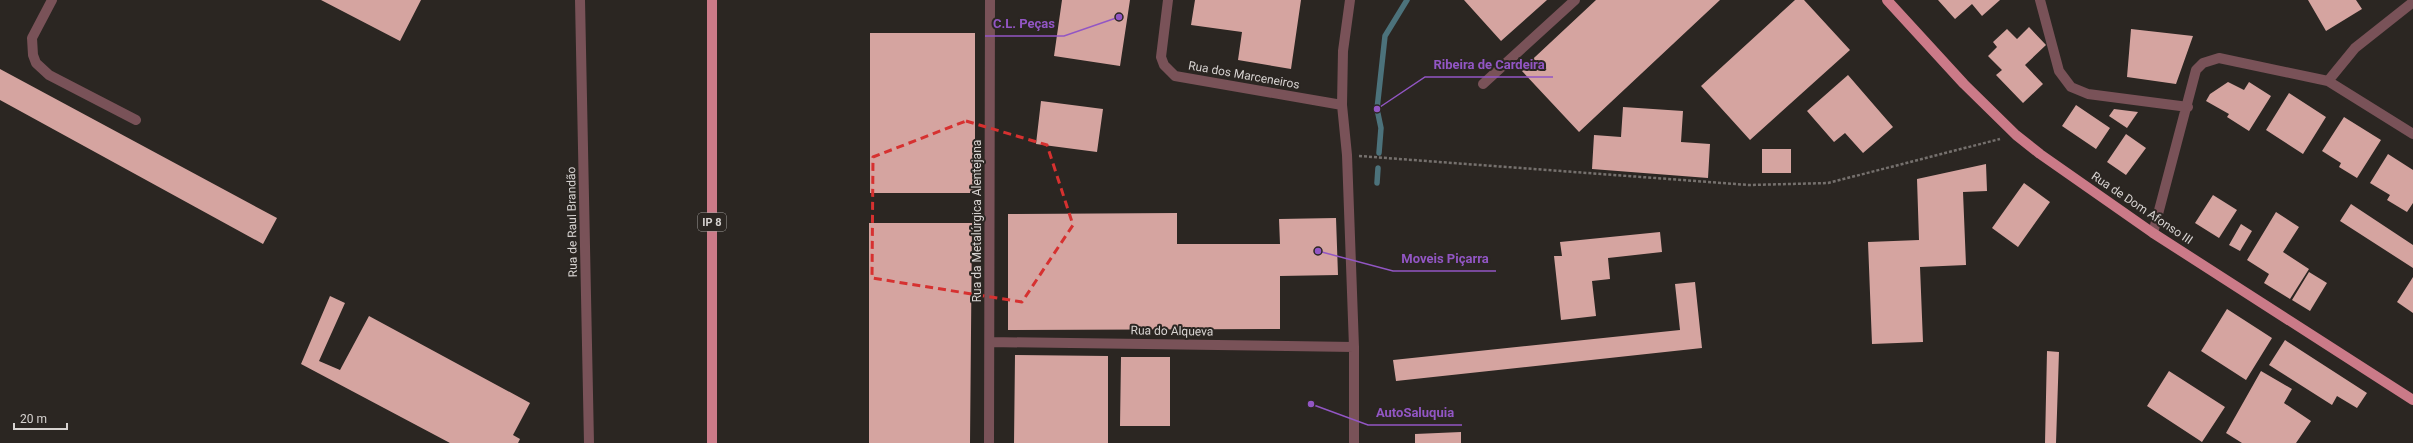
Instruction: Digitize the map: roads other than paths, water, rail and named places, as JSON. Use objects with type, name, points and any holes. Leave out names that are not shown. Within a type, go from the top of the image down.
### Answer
[{"type":"main road","name":"IP 8","points":[[712,0],[712,443]]},
{"type":"main road","name":"Rua de Dom Afonso III","points":[[1887,0],[1964,84],[2016,135],[2153,233],[2413,400]]},
{"type":"street","points":[[52,0],[32,38],[33,55],[36,63],[49,75],[136,120]]},
{"type":"street","name":"Rua de Raul Brandão","points":[[580,0],[589,443]]},
{"type":"street","name":"Rua da Metalúrgica Alentejana","points":[[989,443],[990,0]]},
{"type":"street","name":"Rua dos Marceneiros","points":[[1168,0],[1161,57],[1166,68],[1175,76],[1342,105]]},
{"type":"street","points":[[1350,0],[1342,51],[1342,105],[1347,156],[1354,347],[1354,443]]},
{"type":"street","points":[[1483,84],[1574,0]]},
{"type":"street","points":[[2040,0],[2059,71],[2071,87],[2088,94],[2188,107]]},
{"type":"street","points":[[2328,81],[2355,48],[2413,2]]},
{"type":"street","points":[[2153,233],[2188,107],[2196,70],[2203,63],[2215,59],[2328,81],[2413,134]]},
{"type":"street","name":"Rua do Alqueva","points":[[990,342],[1354,347]]},
{"type":"waterway","points":[[1379,153],[1381,128],[1377,109],[1385,36],[1407,0]]},
{"type":"waterway","points":[[1377,183],[1378,168]]},
{"type":"place","name":"C.L. Peças","points":[[1119,17]]},
{"type":"place","name":"Ribeira de Cardeira","points":[[1377,109]]},
{"type":"place","name":"Moveis Piçarra","points":[[1318,251]]},
{"type":"place","name":"AutoSaluquia","points":[[1311,404]]}]
